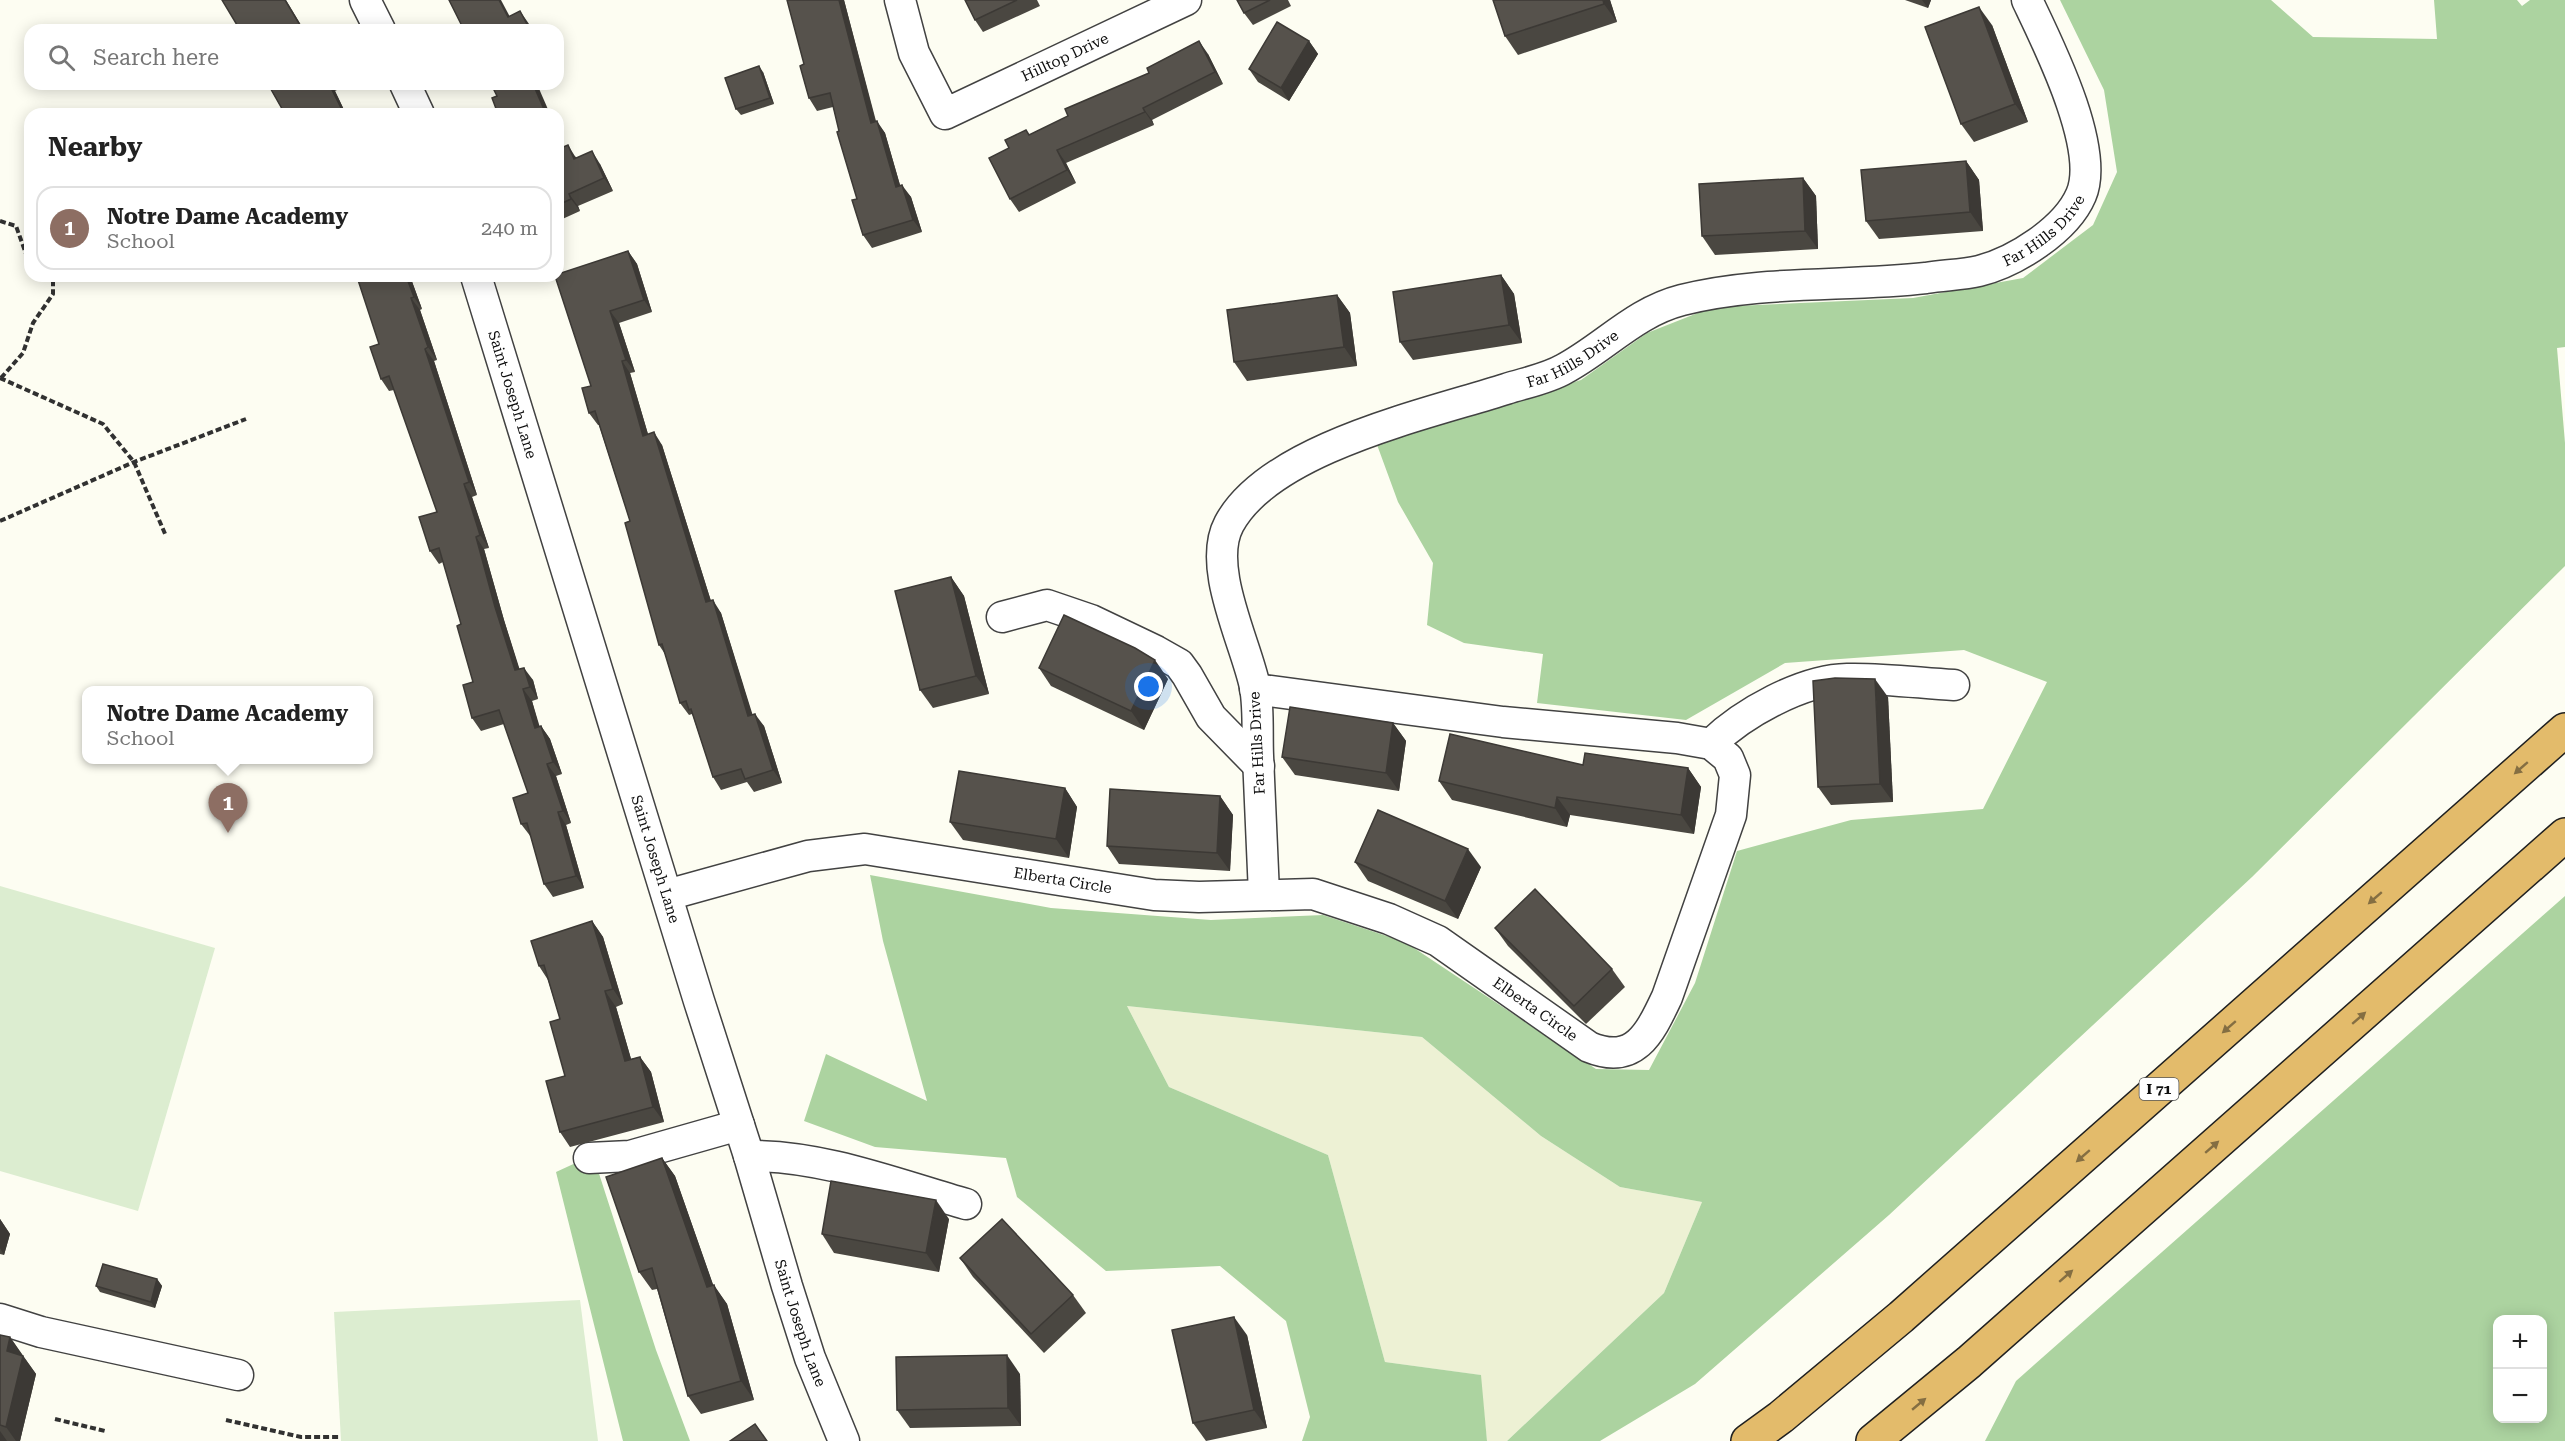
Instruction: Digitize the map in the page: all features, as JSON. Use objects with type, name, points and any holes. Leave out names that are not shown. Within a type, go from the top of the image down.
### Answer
[{"type":"highway","name":"I 71","points":[[1748,1441],[1781,1417],[1901,1317],[2565,730]]},
{"type":"highway","points":[[1874,1441],[1969,1362],[2565,835]]},
{"type":"street","points":[[365,0],[377,24]]},
{"type":"street","name":"Hilltop Drive","points":[[900,0],[914,53],[945,114],[1186,0]]},
{"type":"street","name":"Far Hills Drive","points":[[1264,894],[1255,689],[1227,594],[1222,542],[1228,525],[1242,504],[1286,469],[1351,438],[1562,371],[1634,319],[1677,301],[1718,292],[1900,280],[1976,272],[1995,266],[2035,245],[2067,217],[2081,198],[2085,184],[2085,151],[2061,73],[2028,0]]},
{"type":"street","points":[[408,90],[416,108]]},
{"type":"street","name":"Saint Joseph Lane","points":[[478,282],[810,1358],[843,1441]]},
{"type":"street","points":[[1002,617],[1047,605],[1091,620],[1179,664],[1211,717],[1258,766]]},
{"type":"street","points":[[1255,689],[1503,722],[1677,738],[1711,744],[1731,725],[1783,696],[1822,683],[1846,679],[1954,685]]},
{"type":"street","name":"Elberta Circle","points":[[667,895],[808,856],[865,849],[1154,895],[1199,897],[1312,894],[1389,919],[1438,942],[1589,1047],[1603,1053],[1630,1050],[1642,1041],[1654,1025],[1667,997],[1731,815],[1735,774],[1728,758],[1711,744]]},
{"type":"street","points":[[589,1158],[630,1156],[739,1125]]},
{"type":"street","points":[[749,1156],[776,1156],[824,1165],[966,1204]]},
{"type":"street","points":[[0,1319],[41,1332],[238,1375]]},
{"type":"path","points":[[0,221],[16,226],[24,248]]},
{"type":"path","points":[[53,282],[53,294],[33,323],[23,353],[1,378],[103,424],[134,462],[166,536]]},
{"type":"path","points":[[0,521],[134,462],[246,419]]},
{"type":"path","points":[[55,1419],[105,1431]]},
{"type":"path","points":[[226,1420],[300,1439],[340,1437]]},
{"type":"green space","points":[[2060,0],[2271,0],[2313,37],[2437,39],[2434,0],[2517,0],[2522,6],[2530,0],[2565,0],[2565,347],[2557,348],[2565,443],[2565,566],[2252,877],[1889,1215],[1695,1384],[1600,1441],[1507,1441],[1664,1293],[1702,1202],[1620,1187],[1541,1136],[1422,1037],[1127,1006],[1169,1087],[1328,1155],[1385,1362],[1481,1375],[1487,1441],[1302,1441],[1310,1417],[1286,1321],[1220,1266],[1106,1271],[1017,1197],[1006,1158],[875,1147],[804,1121],[826,1054],[927,1101],[883,941],[870,875],[1051,908],[1211,920],[1323,915],[1405,942],[1596,1069],[1649,1070],[1695,983],[1737,851],[1851,820],[1983,809],[2047,682],[1964,650],[1785,663],[1686,720],[1537,703],[1543,654],[1464,643],[1427,625],[1433,563],[1398,502],[1376,442],[1581,380],[1647,333],[1713,307],[1913,298],[2023,278],[2093,225],[2117,172],[2104,90]]},
{"type":"green space","points":[[0,886],[215,948],[138,1211],[0,1171]]},
{"type":"green space","points":[[2565,896],[2565,1441],[1985,1441],[2016,1381]]},
{"type":"green space","points":[[1127,1006],[1422,1037],[1541,1136],[1620,1187],[1702,1202],[1664,1293],[1507,1441],[1487,1441],[1480,1375],[1385,1362],[1328,1155],[1169,1087]]},
{"type":"green space","points":[[593,1155],[656,1350],[690,1441],[623,1441],[556,1172]]},
{"type":"green space","points":[[580,1300],[598,1441],[341,1441],[334,1312]]},
{"type":"building","points":[[222,0],[285,0],[299,24],[236,24]]},
{"type":"building","points":[[449,0],[499,0],[508,17],[520,11],[527,24],[461,24]]},
{"type":"building","points":[[787,0],[839,0],[871,123],[877,121],[896,187],[902,185],[913,220],[863,235],[852,200],[857,199],[837,132],[839,131],[830,93],[809,98],[800,66],[804,64]]},
{"type":"building","points":[[965,0],[1017,0],[975,20]]},
{"type":"building","points":[[1237,0],[1270,0],[1244,13]]},
{"type":"building","points":[[1493,0],[1603,0],[1604,4],[1505,36]]},
{"type":"building","points":[[1979,7],[2015,104],[1961,124],[1925,27]]},
{"type":"building","points":[[1277,22],[1309,41],[1281,88],[1249,69]]},
{"type":"building","points":[[1199,41],[1215,72],[1143,108],[1145,112],[1057,150],[1067,170],[1010,199],[989,158],[1009,148],[1005,140],[1026,130],[1029,135],[1068,116],[1065,109],[1149,73],[1147,68]]},
{"type":"building","points":[[759,66],[770,98],[736,109],[725,78]]},
{"type":"building","points":[[271,90],[332,90],[341,108],[282,108]]},
{"type":"building","points":[[494,90],[536,90],[543,108],[496,108],[492,98],[497,96]]},
{"type":"building","points":[[568,145],[574,159],[592,151],[604,178],[569,194],[571,199],[564,202],[564,147]]},
{"type":"building","points":[[1966,161],[1970,212],[1866,221],[1861,170]]},
{"type":"building","points":[[1803,178],[1805,231],[1702,236],[1699,184]]},
{"type":"building","points":[[628,251],[644,300],[610,311],[626,360],[622,361],[643,436],[654,432],[706,602],[713,600],[748,716],[755,714],[773,770],[745,779],[741,769],[713,777],[691,709],[689,710],[686,701],[680,703],[662,644],[659,645],[625,523],[630,521],[595,411],[589,413],[582,388],[591,386],[557,282],[564,282],[564,272]]},
{"type":"building","points":[[1501,275],[1509,325],[1400,342],[1393,292]]},
{"type":"building","points":[[359,282],[408,282],[414,297],[411,298],[428,347],[425,349],[469,482],[464,484],[480,535],[476,537],[495,607],[515,670],[524,668],[530,687],[523,689],[535,728],[541,726],[553,762],[547,764],[563,811],[558,812],[576,876],[544,884],[527,823],[521,824],[513,798],[528,793],[499,710],[472,718],[463,685],[473,682],[457,626],[461,624],[439,548],[430,551],[419,517],[437,512],[389,376],[381,379],[370,347],[379,344]]},
{"type":"building","points":[[1337,295],[1344,347],[1234,362],[1227,310]]},
{"type":"building","points":[[951,577],[976,676],[920,690],[895,591]]},
{"type":"building","points":[[1064,615],[1135,648],[1155,660],[1131,711],[1039,668]]},
{"type":"building","points":[[1835,678],[1875,679],[1880,784],[1818,787],[1813,681]]},
{"type":"building","points":[[1290,707],[1393,723],[1386,773],[1282,757]]},
{"type":"building","points":[[1450,734],[1583,765],[1585,753],[1688,768],[1681,815],[1557,797],[1555,808],[1439,781]]},
{"type":"building","points":[[959,771],[1065,788],[1056,839],[950,822]]},
{"type":"building","points":[[1110,789],[1220,796],[1217,853],[1107,846]]},
{"type":"building","points":[[1378,810],[1468,849],[1445,901],[1355,862]]},
{"type":"building","points":[[1535,889],[1612,969],[1574,1006],[1495,928]]},
{"type":"building","points":[[592,921],[613,989],[605,991],[625,1061],[640,1057],[653,1107],[560,1132],[546,1081],[565,1076],[550,1022],[560,1019],[544,965],[539,966],[531,941]]},
{"type":"building","points":[[662,1158],[707,1287],[714,1285],[741,1381],[688,1396],[652,1268],[639,1272],[606,1177]]},
{"type":"building","points":[[831,1181],[936,1200],[926,1253],[822,1234]]},
{"type":"building","points":[[1002,1219],[1073,1295],[1031,1334],[960,1258]]},
{"type":"building","points":[[103,1264],[157,1279],[151,1302],[96,1286]]},
{"type":"building","points":[[1234,1317],[1254,1410],[1193,1423],[1172,1330]]},
{"type":"building","points":[[0,1335],[10,1337],[7,1351],[23,1356],[6,1427],[0,1425]]},
{"type":"building","points":[[1007,1355],[1008,1408],[897,1410],[896,1357]]},
{"type":"building","points":[[755,1424],[767,1441],[730,1441]]},
{"type":"place","name":"Notre Dame Academy","points":[[228,833]]}]
